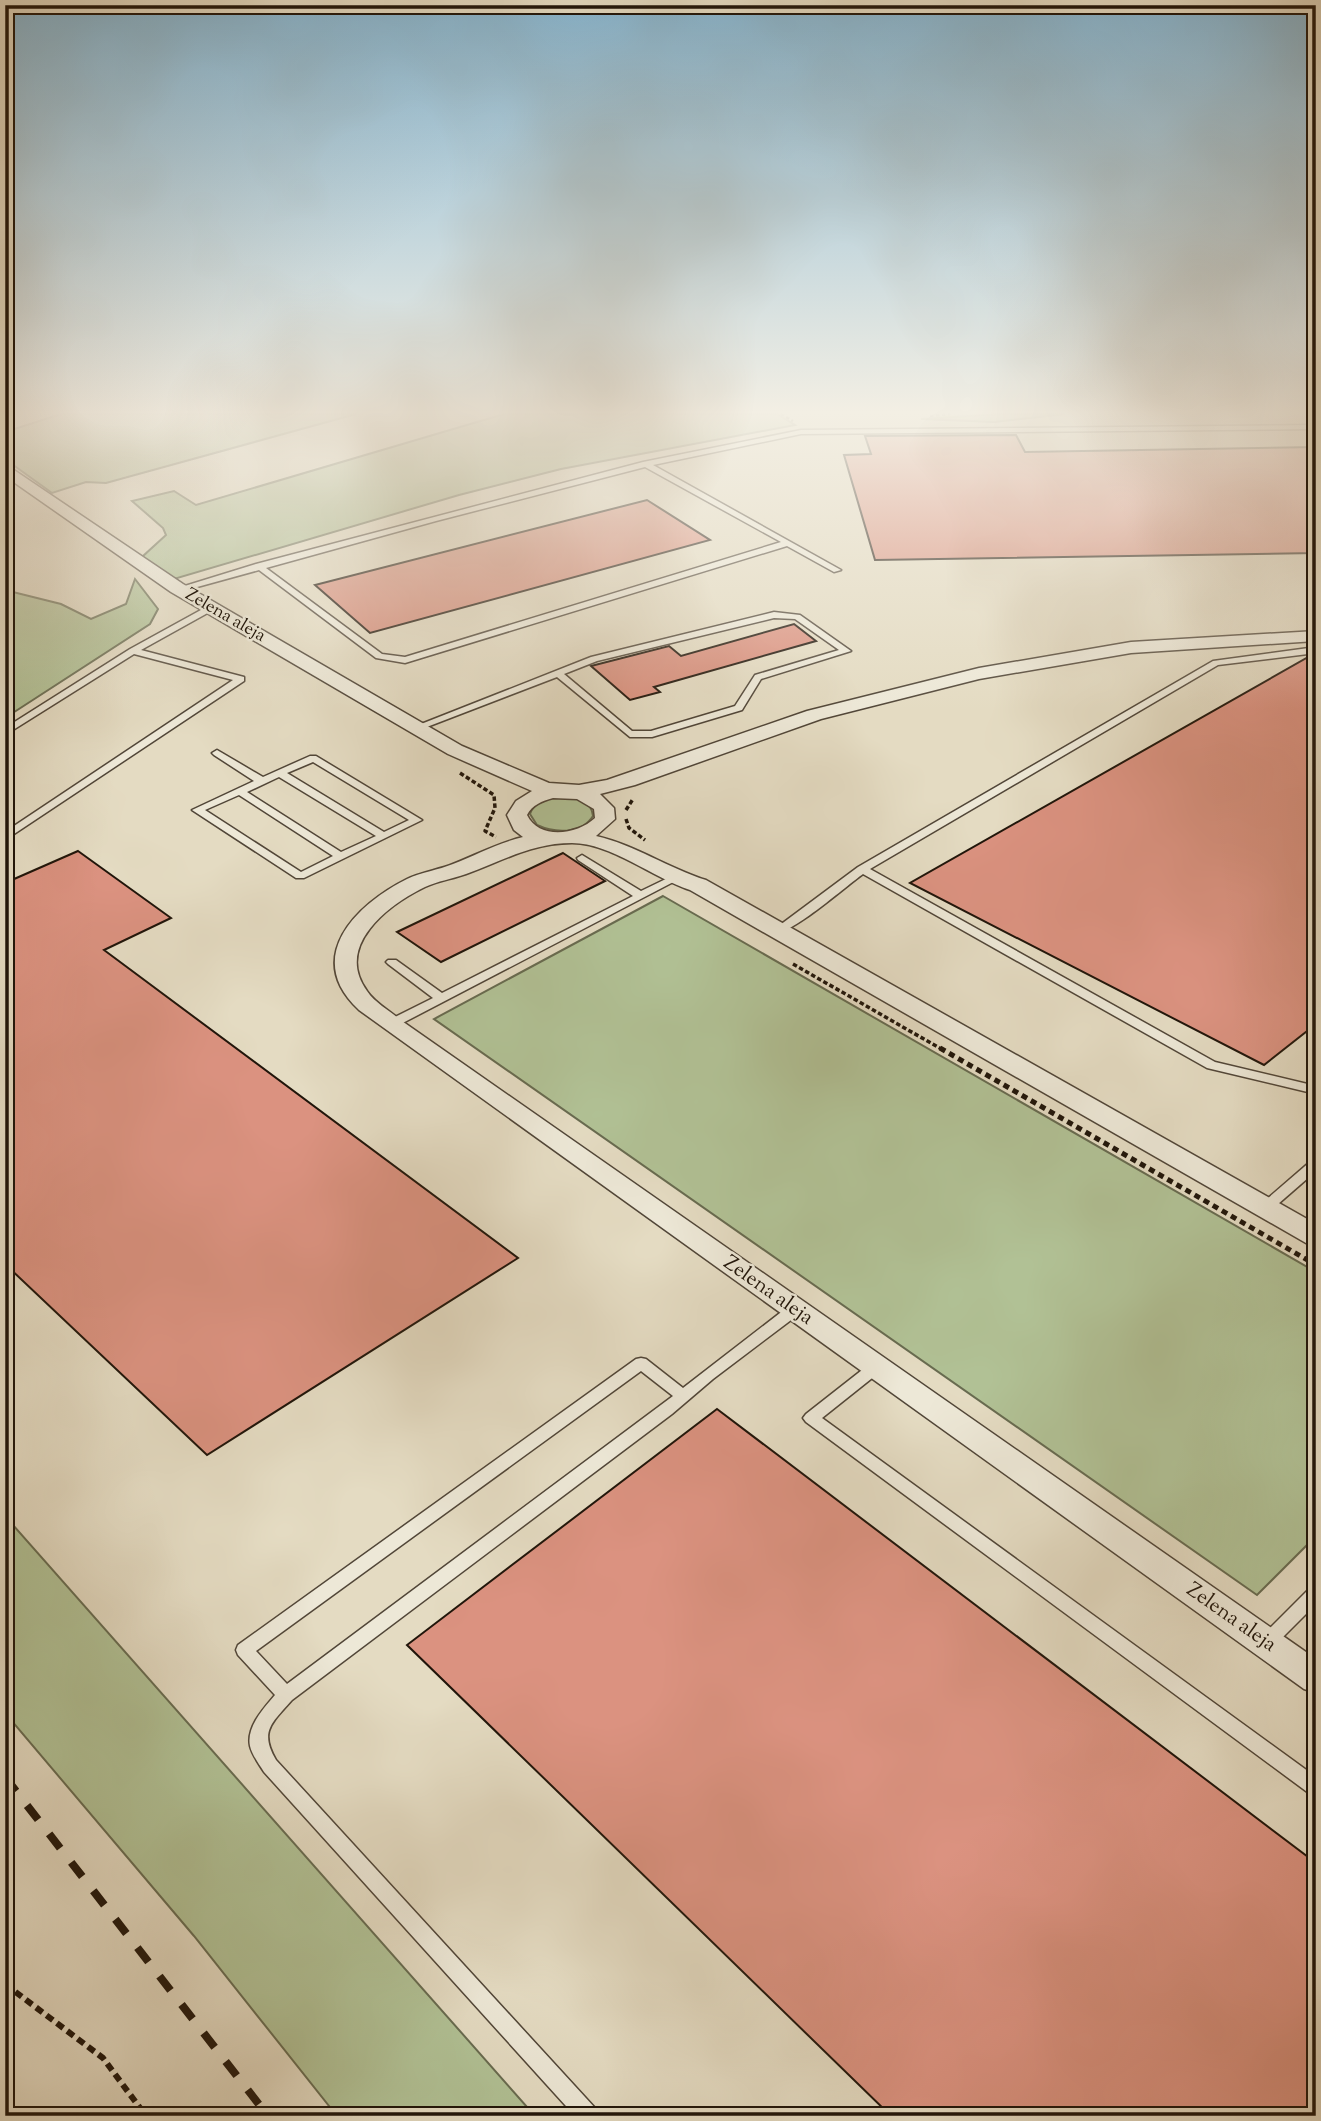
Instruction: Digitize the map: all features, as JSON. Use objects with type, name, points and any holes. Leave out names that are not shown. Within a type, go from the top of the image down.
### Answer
[{"type":"street","name":"Zelena aleja","points":[[69,513],[179,589],[416,728],[453,759],[460,759],[506,788],[516,796],[519,821],[527,830],[550,838]]},
{"type":"street","points":[[565,792],[613,784],[842,707],[1020,665],[1132,648],[1316,636]]},
{"type":"street","name":"Zelena aleja","points":[[453,759],[473,755],[522,780],[593,798],[600,802],[617,831],[691,873],[687,881]]},
{"type":"street","points":[[606,813],[628,792],[638,776]]},
{"type":"street","name":"Zelena aleja","points":[[504,841],[519,812],[532,798],[565,792]]},
{"type":"street","name":"Zelena aleja","points":[[575,837],[595,830],[601,825],[606,813]]},
{"type":"street","name":"Zelena aleja","points":[[1316,1236],[778,931],[687,881],[613,846],[575,837],[504,841],[460,869],[431,876],[376,908],[357,927],[346,951],[348,977],[354,991],[365,1004],[391,1024],[1316,1678]]},
{"type":"lane","points":[[179,589],[460,513]]},
{"type":"lane","points":[[734,513],[837,570]]},
{"type":"lane","points":[[259,566],[365,648],[379,656],[405,660],[788,543]]},
{"type":"lane","points":[[5,732],[133,651],[210,608]]},
{"type":"lane","points":[[416,728],[594,659],[774,615],[797,617],[846,651],[758,677],[739,708],[652,734],[630,734],[558,673]]},
{"type":"lane","points":[[778,931],[862,869],[1216,663],[1316,650]]},
{"type":"lane","points":[[5,837],[241,680],[133,651]]},
{"type":"lane","points":[[217,753],[262,781]]},
{"type":"lane","points":[[313,758],[417,820],[300,876],[197,810],[262,781],[313,758]]},
{"type":"lane","points":[[279,773],[384,836]]},
{"type":"lane","points":[[239,791],[341,857]]},
{"type":"lane","points":[[582,858],[641,895]]},
{"type":"lane","points":[[862,869],[1211,1065],[1316,1090]]},
{"type":"lane","points":[[391,1024],[641,895],[687,881]]},
{"type":"lane","points":[[392,962],[441,998]]},
{"type":"lane","points":[[1265,1208],[1316,1164]]},
{"type":"lane","points":[[589,2116],[271,1766],[259,1746],[260,1731],[268,1715],[286,1696],[794,1310]]},
{"type":"lane","points":[[286,1696],[244,1650],[641,1363],[684,1396]]},
{"type":"lane","points":[[876,1367],[811,1418],[1316,1788]]},
{"type":"lane","points":[[1266,1642],[1313,1599]]},
{"type":"path","points":[[453,759],[494,794],[498,802],[496,812],[485,831],[504,841]]},
{"type":"path","points":[[790,962],[882,1018],[1316,1265]]},
{"type":"path","points":[[5,1984],[103,2058],[146,2116]]},
{"type":"green space","points":[[146,513],[398,513],[174,579],[142,557],[166,535],[163,528]]},
{"type":"green space","points":[[135,579],[158,609],[150,624],[5,718],[5,590],[61,604],[91,619],[126,604]]},
{"type":"green space","points":[[556,797],[585,802],[593,816],[582,827],[567,831],[551,830],[537,825],[530,814],[534,807]]},
{"type":"green space","points":[[663,896],[1316,1272],[1316,1536],[1257,1595],[434,1019]]},
{"type":"green space","points":[[5,1516],[535,2116],[337,2116],[194,1936],[5,1713]]},
{"type":"building","points":[[596,513],[667,513],[710,540],[370,633],[315,585]]},
{"type":"building","points":[[861,513],[1316,513],[1316,553],[875,560]]},
{"type":"building","points":[[794,624],[816,641],[654,687],[660,692],[630,700],[591,666],[669,646],[681,656]]},
{"type":"building","points":[[1310,656],[1316,656],[1316,1024],[1264,1065],[910,883]]},
{"type":"building","points":[[78,851],[171,918],[104,950],[518,1258],[207,1455],[5,1264],[5,883]]},
{"type":"building","points":[[563,853],[605,881],[441,962],[397,932]]},
{"type":"building","points":[[717,1409],[1316,1863],[1316,2116],[891,2116],[407,1645]]},
{"type":"railway","points":[[5,1777],[268,2116]]}]
